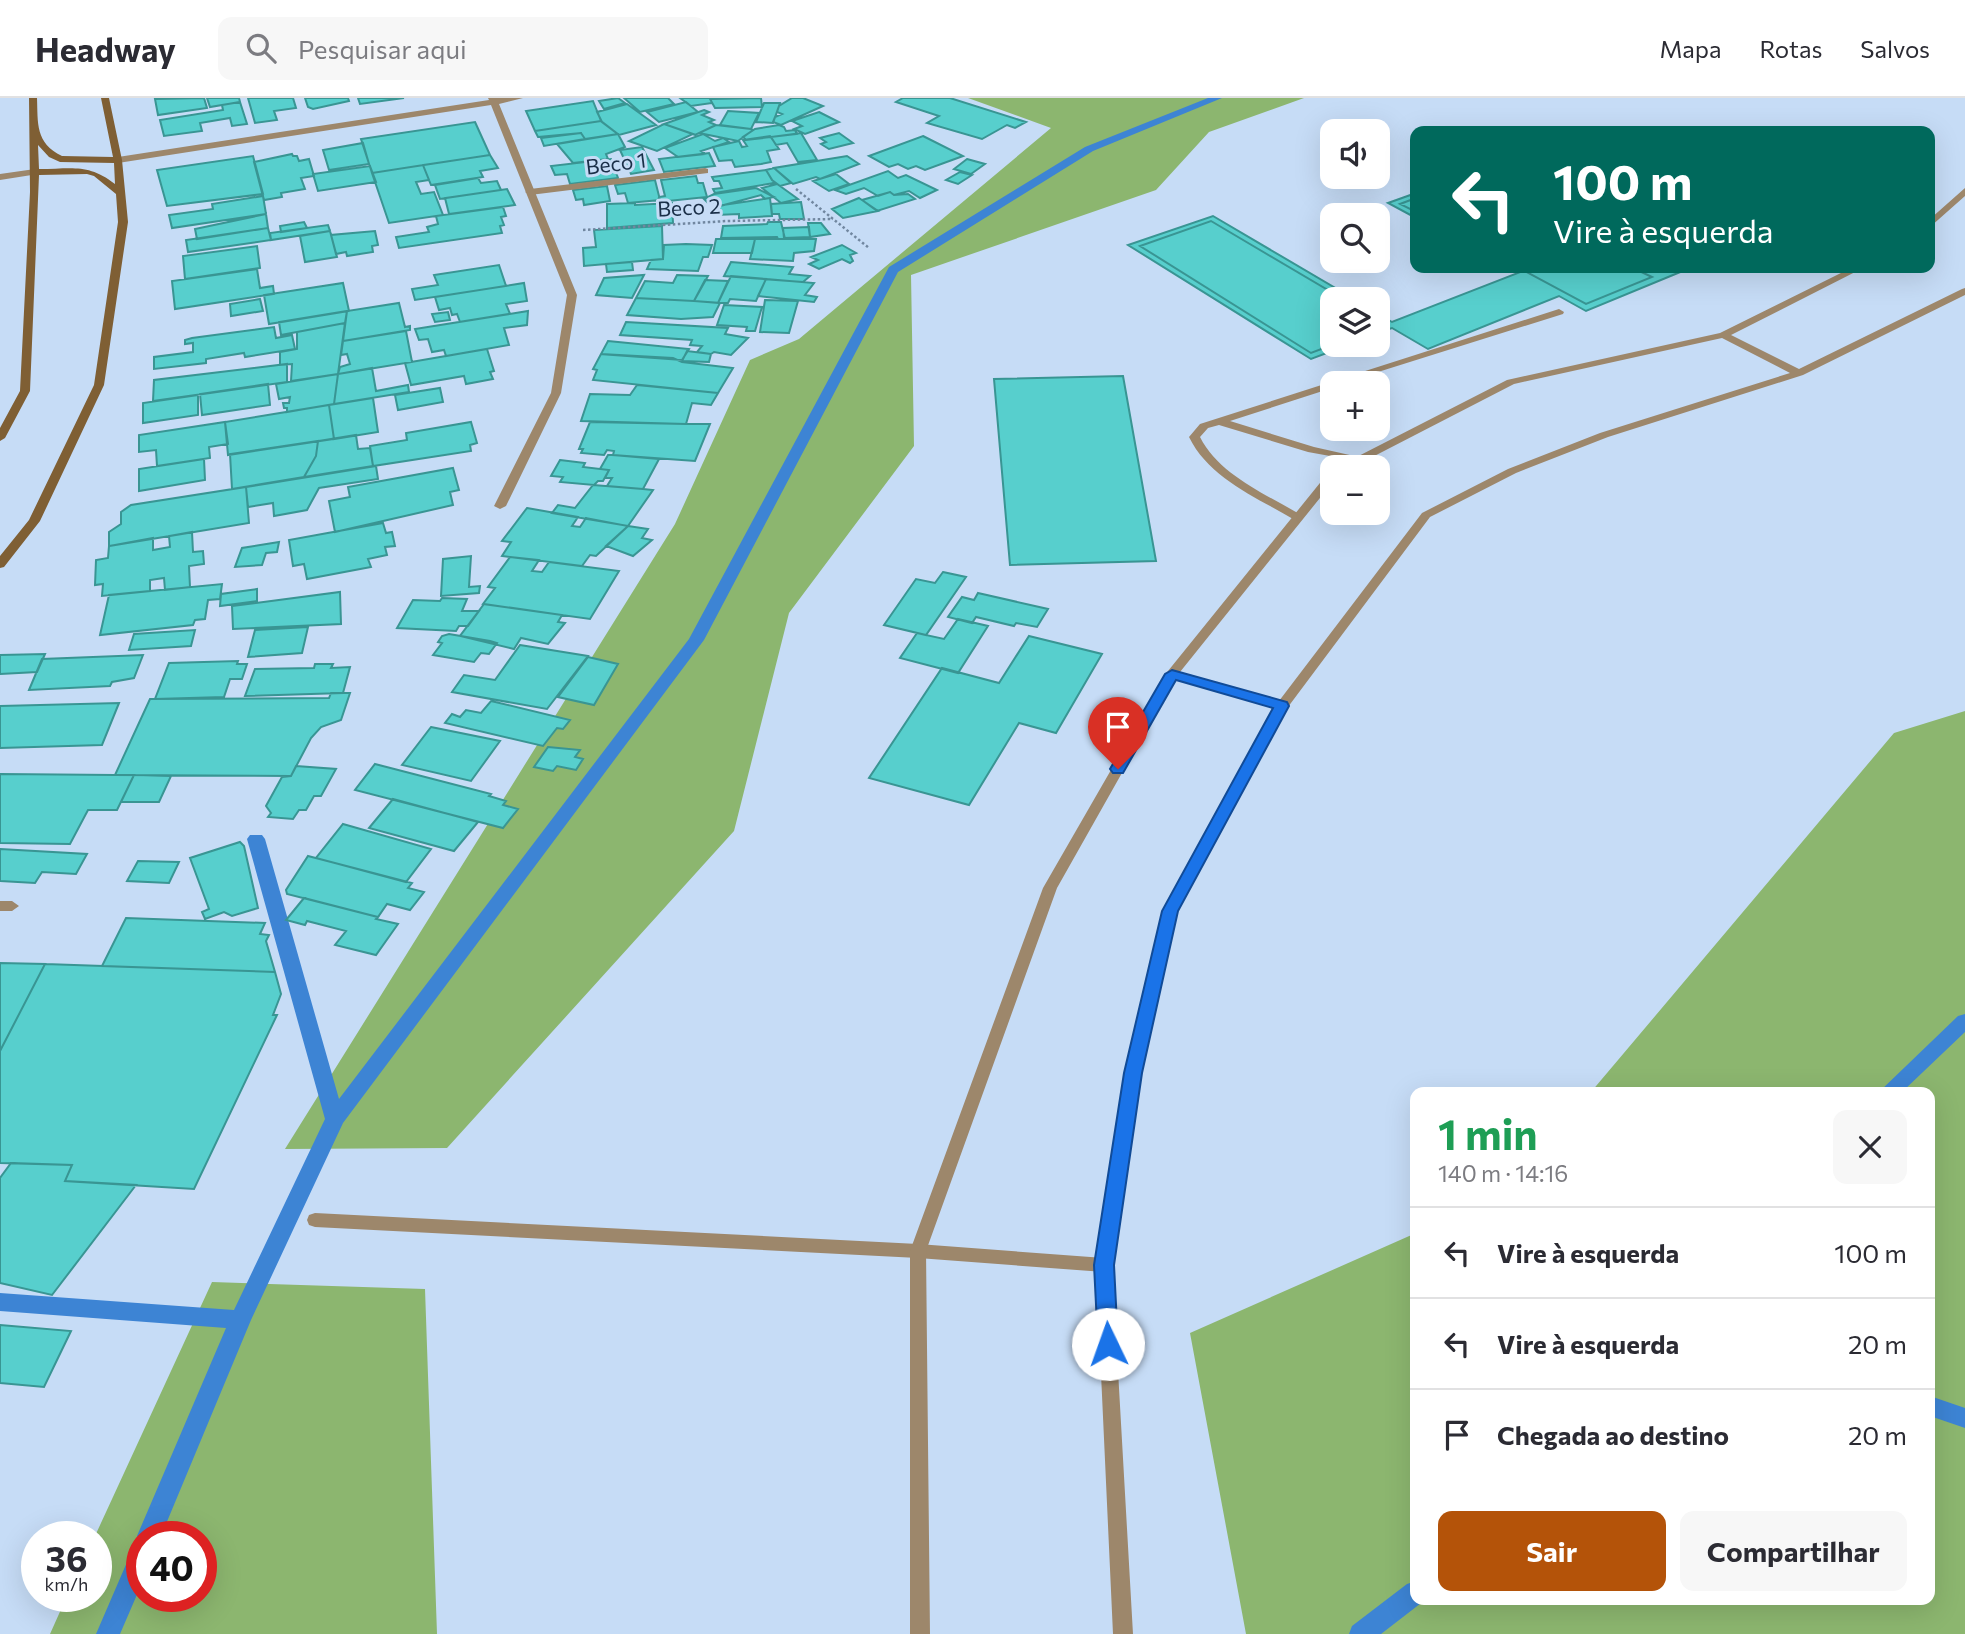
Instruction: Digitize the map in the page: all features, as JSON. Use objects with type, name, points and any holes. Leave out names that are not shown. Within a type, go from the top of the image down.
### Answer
[{"type":"main road","points":[[0,438],[25,391],[35,172],[33,98]]},
{"type":"main road","points":[[0,564],[34,521],[99,385],[122,222],[118,160],[105,98]]},
{"type":"main road","points":[[34,134],[52,155],[60,159],[118,160]]},
{"type":"main road","points":[[35,172],[88,171],[97,174],[122,194]]},
{"type":"street","points":[[118,160],[519,98]]},
{"type":"street","points":[[493,100],[572,295],[556,393],[500,506]]},
{"type":"street","name":"Beco 1","points":[[530,192],[705,171]]},
{"type":"street","points":[[0,177],[35,172]]},
{"type":"street","points":[[1935,219],[1965,191]]},
{"type":"street","points":[[1369,455],[1511,382],[1723,335],[1848,273]]},
{"type":"street","points":[[1123,1634],[1104,1265],[1133,1073],[1170,911],[1282,706],[1426,515],[1512,471],[1604,435],[1800,373],[1965,291]]},
{"type":"street","points":[[1370,371],[1559,312]]},
{"type":"street","points":[[1723,335],[1800,373]]},
{"type":"street","points":[[1297,517],[1213,464],[1196,446],[1194,437],[1219,421],[1320,387]]},
{"type":"street","points":[[1219,421],[1336,455]]},
{"type":"street","points":[[920,1634],[918,1251],[1050,888],[1172,674],[1320,489]]},
{"type":"street","points":[[1172,674],[1282,706]]},
{"type":"street","points":[[315,1220],[918,1251],[1104,1265]]},
{"type":"path","points":[[796,189],[869,248]]},
{"type":"path","name":"Beco 2","points":[[547,232],[727,221],[834,219]]},
{"type":"green space","points":[[968,98],[1304,98],[1209,132],[1156,190],[911,275],[914,446],[789,613],[734,831],[447,1148],[285,1149],[675,524],[750,360],[799,339],[1051,128]]},
{"type":"green space","points":[[1965,711],[1965,1634],[1246,1634],[1190,1333],[1410,1236],[1410,1605],[1935,1605],[1935,1087],[1595,1087],[1894,733]]},
{"type":"green space","points":[[212,1282],[425,1289],[437,1634],[50,1634],[60,1612],[112,1612],[112,1521],[102,1521]]},
{"type":"building","points":[[204,98],[207,108],[158,115],[155,99]]},
{"type":"building","points":[[207,98],[239,98],[240,102],[210,107]]},
{"type":"building","points":[[248,98],[293,98],[296,108],[274,111],[277,120],[255,123]]},
{"type":"building","points":[[305,98],[348,98],[349,101],[313,109],[308,107]]},
{"type":"building","points":[[358,98],[404,98],[360,104]]},
{"type":"building","points":[[618,98],[625,103],[604,109],[599,101]]},
{"type":"building","points":[[624,98],[668,98],[674,104],[640,112]]},
{"type":"building","points":[[680,98],[710,98],[712,103],[691,106]]},
{"type":"building","points":[[761,98],[762,107],[715,108],[710,99]]},
{"type":"building","points":[[792,98],[803,98],[823,106],[781,125],[773,122],[775,117],[782,114],[777,112],[779,106]]},
{"type":"building","points":[[903,98],[950,98],[1026,122],[1015,128],[1007,125],[982,139],[927,123],[939,116],[896,102]]},
{"type":"building","points":[[593,101],[601,121],[535,131],[526,111]]},
{"type":"building","points":[[240,102],[247,124],[232,126],[230,118],[200,123],[202,131],[164,136],[160,120],[223,110],[222,105]]},
{"type":"building","points":[[686,102],[698,112],[659,122],[647,112]]},
{"type":"building","points":[[764,103],[780,103],[773,123],[756,122]]},
{"type":"building","points":[[627,104],[656,125],[619,135],[602,122],[597,112]]},
{"type":"building","points":[[704,110],[709,112],[702,115],[714,120],[709,122],[716,125],[695,135],[664,124]]},
{"type":"building","points":[[728,111],[759,113],[751,129],[720,125]]},
{"type":"building","points":[[819,112],[839,122],[805,134],[794,129],[802,126],[792,121]]},
{"type":"building","points":[[601,121],[618,134],[585,139],[581,133],[538,137],[535,131]]},
{"type":"building","points":[[475,122],[490,155],[372,173],[361,139]]},
{"type":"building","points":[[664,124],[693,134],[657,151],[629,141]]},
{"type":"building","points":[[716,125],[753,130],[738,141],[699,133]]},
{"type":"building","points":[[779,125],[786,131],[795,130],[797,134],[746,140],[743,137],[755,129]]},
{"type":"building","points":[[581,133],[585,139],[544,146],[541,138]]},
{"type":"building","points":[[801,133],[817,160],[798,162],[787,143],[776,145],[771,137]]},
{"type":"building","points":[[839,133],[853,143],[829,149],[821,144],[826,142],[820,138]]},
{"type":"building","points":[[618,134],[625,147],[606,154],[608,159],[573,163],[557,144]]},
{"type":"building","points":[[703,134],[715,141],[723,138],[729,142],[701,151],[705,154],[678,157],[665,148]]},
{"type":"building","points":[[770,136],[779,149],[767,151],[771,162],[761,164],[735,167],[732,160],[719,161],[713,147],[739,141],[742,147],[747,146],[743,140]]},
{"type":"building","points":[[923,136],[963,156],[925,170],[916,166],[908,169],[898,164],[889,167],[869,156]]},
{"type":"building","points":[[363,143],[369,164],[329,170],[323,150]]},
{"type":"building","points":[[642,147],[654,170],[631,174],[620,150]]},
{"type":"building","points":[[709,153],[715,166],[664,172],[659,159]]},
{"type":"building","points":[[292,154],[297,156],[299,161],[309,159],[314,176],[301,178],[305,189],[281,193],[282,197],[264,200],[254,162]]},
{"type":"building","points":[[490,155],[498,168],[480,171],[483,177],[431,185],[423,165]]},
{"type":"building","points":[[253,156],[263,194],[167,206],[157,170]]},
{"type":"building","points":[[847,156],[859,164],[820,179],[816,177],[793,184],[774,168]]},
{"type":"building","points":[[611,159],[618,178],[570,184],[567,174],[555,175],[551,166]]},
{"type":"building","points":[[967,159],[985,164],[971,174],[954,169]]},
{"type":"building","points":[[423,165],[429,180],[416,182],[421,194],[434,192],[443,215],[389,223],[372,173]]},
{"type":"building","points":[[370,166],[376,182],[318,191],[313,174]]},
{"type":"building","points":[[774,168],[791,183],[780,186],[772,180],[766,170]]},
{"type":"building","points":[[766,170],[774,183],[715,193],[713,189],[722,188],[719,181],[714,181],[712,177]]},
{"type":"building","points":[[888,171],[898,178],[906,175],[937,190],[920,198],[909,191],[878,196],[864,188],[846,194],[835,190]]},
{"type":"building","points":[[960,172],[972,175],[958,184],[946,180]]},
{"type":"building","points":[[836,174],[849,184],[829,191],[813,181]]},
{"type":"building","points":[[696,176],[698,183],[703,183],[707,197],[658,202],[659,197],[665,196],[661,180]]},
{"type":"building","points":[[478,178],[481,183],[497,181],[501,190],[440,199],[435,185]]},
{"type":"building","points":[[655,180],[660,200],[628,203],[625,193],[618,194],[615,185]]},
{"type":"building","points":[[777,184],[798,199],[781,203],[762,188]]},
{"type":"building","points":[[607,186],[610,201],[584,205],[583,199],[576,200],[573,190]]},
{"type":"building","points":[[756,188],[774,197],[765,199],[761,195],[720,206],[717,202],[708,203],[704,199],[714,194]]},
{"type":"building","points":[[507,189],[515,205],[449,214],[445,198]]},
{"type":"building","points":[[890,192],[894,195],[908,194],[915,199],[877,211],[862,200]]},
{"type":"building","points":[[1410,195],[1410,215],[1390,203],[1388,203]]},
{"type":"building","points":[[263,196],[266,214],[172,228],[169,215],[213,209],[212,204]]},
{"type":"building","points":[[770,198],[772,216],[739,218],[739,214],[716,215],[716,206]]},
{"type":"building","points":[[859,198],[878,211],[843,218],[832,209]]},
{"type":"building","points":[[1410,200],[1410,209],[1400,204]]},
{"type":"building","points":[[801,202],[804,219],[780,219],[779,214],[772,214],[771,204]]},
{"type":"building","points":[[672,203],[673,223],[607,228],[607,204]]},
{"type":"building","points":[[503,207],[506,216],[501,217],[504,225],[500,226],[502,233],[399,248],[396,237],[429,232],[427,227],[438,224],[436,216]]},
{"type":"building","points":[[266,214],[268,228],[197,239],[195,229]]},
{"type":"building","points":[[1213,216],[1334,287],[1320,287],[1320,356],[1311,359],[1128,245]]},
{"type":"building","points":[[1211,221],[1323,287],[1320,287],[1320,350],[1311,353],[1140,246]]},
{"type":"building","points":[[304,222],[307,228],[281,232],[280,226]]},
{"type":"building","points":[[781,222],[785,239],[721,238],[723,226]]},
{"type":"building","points":[[808,223],[821,223],[830,234],[810,237]]},
{"type":"building","points":[[328,225],[330,231],[271,240],[270,233]]},
{"type":"building","points":[[662,226],[663,259],[584,266],[583,248],[596,247],[594,230]]},
{"type":"building","points":[[809,227],[810,237],[784,238],[783,228]]},
{"type":"building","points":[[268,228],[271,240],[188,252],[186,240]]},
{"type":"building","points":[[330,231],[337,257],[305,262],[300,236]]},
{"type":"building","points":[[375,231],[378,245],[372,246],[373,252],[347,256],[346,252],[336,254],[331,235]]},
{"type":"building","points":[[716,239],[755,239],[752,253],[713,253]]},
{"type":"building","points":[[755,239],[816,239],[814,251],[794,253],[793,261],[750,259]]},
{"type":"building","points":[[664,245],[712,245],[708,257],[703,257],[698,271],[647,269],[651,260],[663,259]]},
{"type":"building","points":[[842,245],[856,253],[850,255],[853,261],[850,263],[842,259],[819,269],[809,264],[818,260],[811,257]]},
{"type":"building","points":[[257,246],[260,268],[185,279],[183,256]]},
{"type":"building","points":[[632,262],[633,270],[607,272],[606,264]]},
{"type":"building","points":[[731,262],[793,267],[789,274],[810,276],[803,282],[724,276]]},
{"type":"building","points":[[499,265],[506,286],[415,300],[412,289],[438,285],[434,275]]},
{"type":"building","points":[[257,269],[260,288],[273,286],[274,294],[175,309],[172,281]]},
{"type":"building","points":[[1518,273],[1678,273],[1586,311],[1559,296],[1428,349],[1390,329],[1390,321]]},
{"type":"building","points":[[1528,273],[1644,273],[1652,277],[1586,304]]},
{"type":"building","points":[[644,275],[632,298],[596,295],[604,278]]},
{"type":"building","points":[[677,275],[708,276],[694,301],[636,298],[645,281],[673,283]]},
{"type":"building","points":[[731,276],[766,279],[756,301],[730,299],[728,303],[718,303]]},
{"type":"building","points":[[766,279],[814,283],[805,295],[817,297],[814,302],[758,296]]},
{"type":"building","points":[[705,280],[728,281],[718,303],[694,301]]},
{"type":"building","points":[[343,283],[349,311],[269,324],[264,295]]},
{"type":"building","points":[[524,283],[527,301],[506,304],[510,314],[460,322],[457,314],[452,315],[450,308],[439,310],[435,297]]},
{"type":"building","points":[[636,298],[720,303],[713,317],[681,319],[627,315]]},
{"type":"building","points":[[260,299],[263,311],[231,316],[230,304]]},
{"type":"building","points":[[765,300],[798,301],[789,333],[760,332]]},
{"type":"building","points":[[399,303],[405,327],[410,326],[410,330],[343,341],[347,311]]},
{"type":"building","points":[[724,305],[762,307],[755,331],[746,331],[747,327],[717,325]]},
{"type":"building","points":[[347,311],[345,323],[281,335],[279,322]]},
{"type":"building","points":[[528,311],[527,325],[504,328],[509,345],[446,356],[444,350],[432,352],[428,339],[419,340],[415,329]]},
{"type":"building","points":[[448,312],[450,320],[435,322],[432,314]]},
{"type":"building","points":[[626,322],[728,328],[725,334],[748,338],[731,355],[714,352],[711,354],[697,352],[702,346],[690,345],[692,340],[620,335]]},
{"type":"building","points":[[345,323],[338,374],[291,381],[292,364],[280,365],[280,352],[297,349],[297,332]]},
{"type":"building","points":[[274,327],[276,338],[292,335],[295,349],[245,357],[244,353],[206,359],[206,363],[154,369],[154,357],[193,352],[193,343],[185,344],[185,340]]},
{"type":"building","points":[[406,331],[412,362],[338,374],[340,367],[350,364],[347,354],[341,355],[343,341]]},
{"type":"building","points":[[608,341],[689,349],[682,360],[601,354]]},
{"type":"building","points":[[487,349],[494,371],[490,372],[493,379],[466,384],[464,376],[411,385],[405,363]]},
{"type":"building","points":[[687,351],[711,354],[709,362],[682,361]]},
{"type":"building","points":[[601,354],[673,358],[682,362],[733,368],[718,393],[593,380],[597,370],[593,369]]},
{"type":"building","points":[[287,364],[287,382],[153,401],[154,380]]},
{"type":"building","points":[[372,368],[376,391],[408,385],[409,392],[334,404],[338,374]]},
{"type":"building","points":[[338,374],[334,404],[287,412],[283,403],[289,403],[290,397],[279,399],[276,384]]},
{"type":"building","points":[[1123,376],[1156,561],[1010,565],[994,379]]},
{"type":"building","points":[[268,384],[270,405],[202,415],[200,394]]},
{"type":"building","points":[[637,385],[718,393],[711,405],[692,403],[686,424],[581,421],[590,394],[630,395]]},
{"type":"building","points":[[440,388],[443,402],[398,410],[395,395]]},
{"type":"building","points":[[198,395],[198,415],[143,423],[143,403]]},
{"type":"building","points":[[373,398],[378,432],[334,439],[329,405]]},
{"type":"building","points":[[329,405],[334,439],[228,455],[225,422]]},
{"type":"building","points":[[225,422],[228,444],[209,447],[210,458],[157,466],[156,450],[139,452],[139,435]]},
{"type":"building","points":[[471,422],[477,443],[470,445],[471,451],[373,466],[370,446],[407,440],[406,433]]},
{"type":"building","points":[[590,422],[710,424],[695,461],[613,455],[614,451],[607,450],[604,455],[581,453],[583,449],[579,449]]},
{"type":"building","points":[[356,435],[358,449],[370,448],[373,466],[304,477],[316,456],[318,441]]},
{"type":"building","points":[[318,441],[316,456],[304,477],[232,489],[230,454]]},
{"type":"building","points":[[608,455],[659,459],[643,489],[607,486],[612,478],[605,478],[609,470],[600,469]]},
{"type":"building","points":[[204,459],[205,480],[139,491],[139,469]]},
{"type":"building","points":[[560,460],[585,463],[583,467],[609,470],[603,481],[594,485],[560,482],[563,477],[551,476]]},
{"type":"building","points":[[376,466],[378,479],[319,488],[307,510],[274,516],[273,503],[248,507],[246,487]]},
{"type":"building","points":[[453,468],[459,490],[450,492],[453,505],[335,532],[329,501],[350,497],[348,487]]},
{"type":"building","points":[[593,485],[653,490],[628,526],[552,513],[558,505],[575,508]]},
{"type":"building","points":[[246,487],[249,523],[109,546],[109,532],[121,524],[121,512],[131,505]]},
{"type":"building","points":[[527,508],[578,517],[572,526],[580,527],[586,518],[628,526],[596,556],[590,555],[582,566],[502,556],[511,542],[502,541]]},
{"type":"building","points":[[383,523],[386,533],[392,532],[395,546],[385,547],[387,555],[368,559],[371,567],[307,579],[304,564],[293,566],[289,540]]},
{"type":"building","points":[[628,526],[648,529],[642,538],[652,540],[633,556],[606,546]]},
{"type":"building","points":[[192,532],[193,552],[203,551],[204,564],[189,566],[190,587],[165,590],[164,578],[150,580],[150,591],[102,596],[103,584],[95,585],[96,560],[108,558],[109,546],[153,538],[153,550],[170,547],[169,536]]},
{"type":"building","points":[[279,542],[277,552],[266,553],[262,565],[235,567],[242,548]]},
{"type":"building","points":[[471,556],[469,587],[480,586],[479,593],[441,596],[443,559]]},
{"type":"building","points":[[510,557],[539,560],[532,571],[542,572],[549,562],[619,571],[590,619],[483,604],[495,588],[488,587]]},
{"type":"building","points":[[943,572],[966,577],[926,635],[884,625],[916,579],[935,583]]},
{"type":"building","points":[[222,584],[220,599],[208,600],[205,619],[195,620],[193,625],[100,635],[109,595]]},
{"type":"building","points":[[257,589],[257,601],[220,606],[221,594]]},
{"type":"building","points":[[340,592],[341,624],[233,629],[232,606]]},
{"type":"building","points":[[978,593],[1048,609],[1037,627],[1016,623],[1014,626],[976,617],[972,623],[948,617],[962,597],[974,600]]},
{"type":"building","points":[[442,598],[467,599],[462,611],[479,611],[468,626],[459,626],[456,631],[397,628],[413,600],[440,601]]},
{"type":"building","points":[[484,604],[562,615],[558,622],[565,623],[548,644],[521,638],[514,649],[460,636]]},
{"type":"building","points":[[958,619],[988,626],[958,673],[900,658],[917,633],[944,639]]},
{"type":"building","points":[[308,627],[302,653],[248,657],[255,630]]},
{"type":"building","points":[[195,630],[191,646],[129,650],[134,634]]},
{"type":"building","points":[[449,634],[497,643],[489,654],[481,653],[474,662],[433,655],[442,643],[438,642],[442,636]]},
{"type":"building","points":[[1029,636],[1102,654],[1056,733],[1019,723],[969,805],[869,778],[942,668],[999,683]]},
{"type":"building","points":[[520,645],[588,656],[547,709],[452,692],[464,675],[495,680]]},
{"type":"building","points":[[45,654],[37,672],[0,674],[0,655]]},
{"type":"building","points":[[143,655],[134,678],[112,682],[110,686],[29,690],[42,659]]},
{"type":"building","points":[[588,657],[618,664],[594,705],[558,697]]},
{"type":"building","points":[[238,661],[237,664],[247,664],[242,679],[230,679],[224,697],[155,699],[169,663]]},
{"type":"building","points":[[315,664],[333,664],[331,668],[350,667],[343,693],[245,696],[255,669],[314,668]]},
{"type":"building","points":[[331,693],[350,693],[341,720],[321,727],[311,738],[291,776],[115,775],[150,699],[329,698]]},
{"type":"building","points":[[491,701],[570,720],[563,729],[557,728],[543,746],[445,723],[452,714],[460,717],[466,710],[481,713]]},
{"type":"building","points":[[119,703],[102,745],[0,748],[0,706]]},
{"type":"building","points":[[431,727],[500,741],[471,781],[402,765]]},
{"type":"building","points":[[548,747],[580,750],[575,757],[583,759],[576,770],[557,766],[553,771],[534,767]]},
{"type":"building","points":[[375,764],[491,794],[489,796],[506,801],[503,805],[518,809],[503,828],[355,790]]},
{"type":"building","points":[[296,766],[336,769],[321,796],[314,796],[306,810],[299,810],[293,819],[268,817],[271,813],[266,806],[282,777],[291,776]]},
{"type":"building","points":[[0,774],[134,775],[117,810],[88,810],[70,844],[0,843]]},
{"type":"building","points":[[134,775],[171,776],[159,802],[121,802]]},
{"type":"building","points":[[393,799],[478,822],[454,851],[369,828]]},
{"type":"building","points":[[343,824],[431,849],[406,882],[316,858]]},
{"type":"building","points":[[240,842],[244,846],[258,908],[232,916],[224,912],[205,919],[202,912],[209,909],[190,858]]},
{"type":"building","points":[[0,849],[87,854],[76,874],[42,872],[35,883],[0,881]]},
{"type":"building","points":[[308,856],[412,883],[408,888],[424,892],[410,910],[387,904],[378,917],[287,894],[286,890]]},
{"type":"building","points":[[138,861],[179,862],[169,883],[127,881]]},
{"type":"building","points":[[304,898],[398,924],[376,955],[335,945],[346,931],[307,921],[305,925],[286,920]]},
{"type":"building","points":[[126,918],[265,923],[260,934],[269,935],[266,941],[275,972],[102,966]]},
{"type":"building","points":[[0,963],[45,964],[0,1051]]},
{"type":"building","points":[[45,964],[275,972],[281,994],[273,1015],[277,1015],[194,1189],[65,1181],[72,1165],[0,1163],[0,1051]]},
{"type":"building","points":[[11,1163],[72,1165],[65,1181],[136,1185],[52,1295],[0,1283],[0,1178]]},
{"type":"building","points":[[0,1325],[71,1331],[44,1387],[0,1383]]},
{"type":"waterway","points":[[335,1119],[696,640],[893,270],[1089,149],[1217,98]]},
{"type":"waterway","points":[[256,839],[335,1119]]},
{"type":"waterway","points":[[1894,1087],[1965,1021]]},
{"type":"waterway","points":[[240,1320],[335,1119]]},
{"type":"waterway","points":[[0,1302],[240,1320]]},
{"type":"waterway","points":[[155,1521],[240,1320]]},
{"type":"waterway","points":[[1935,1408],[1965,1418]]},
{"type":"waterway","points":[[108,1634],[126,1592]]},
{"type":"waterway","points":[[1361,1634],[1410,1597]]},
{"type":"route","points":[[1108,1344],[1104,1265],[1133,1073],[1170,911],[1282,706],[1172,674],[1118,769]]}]
